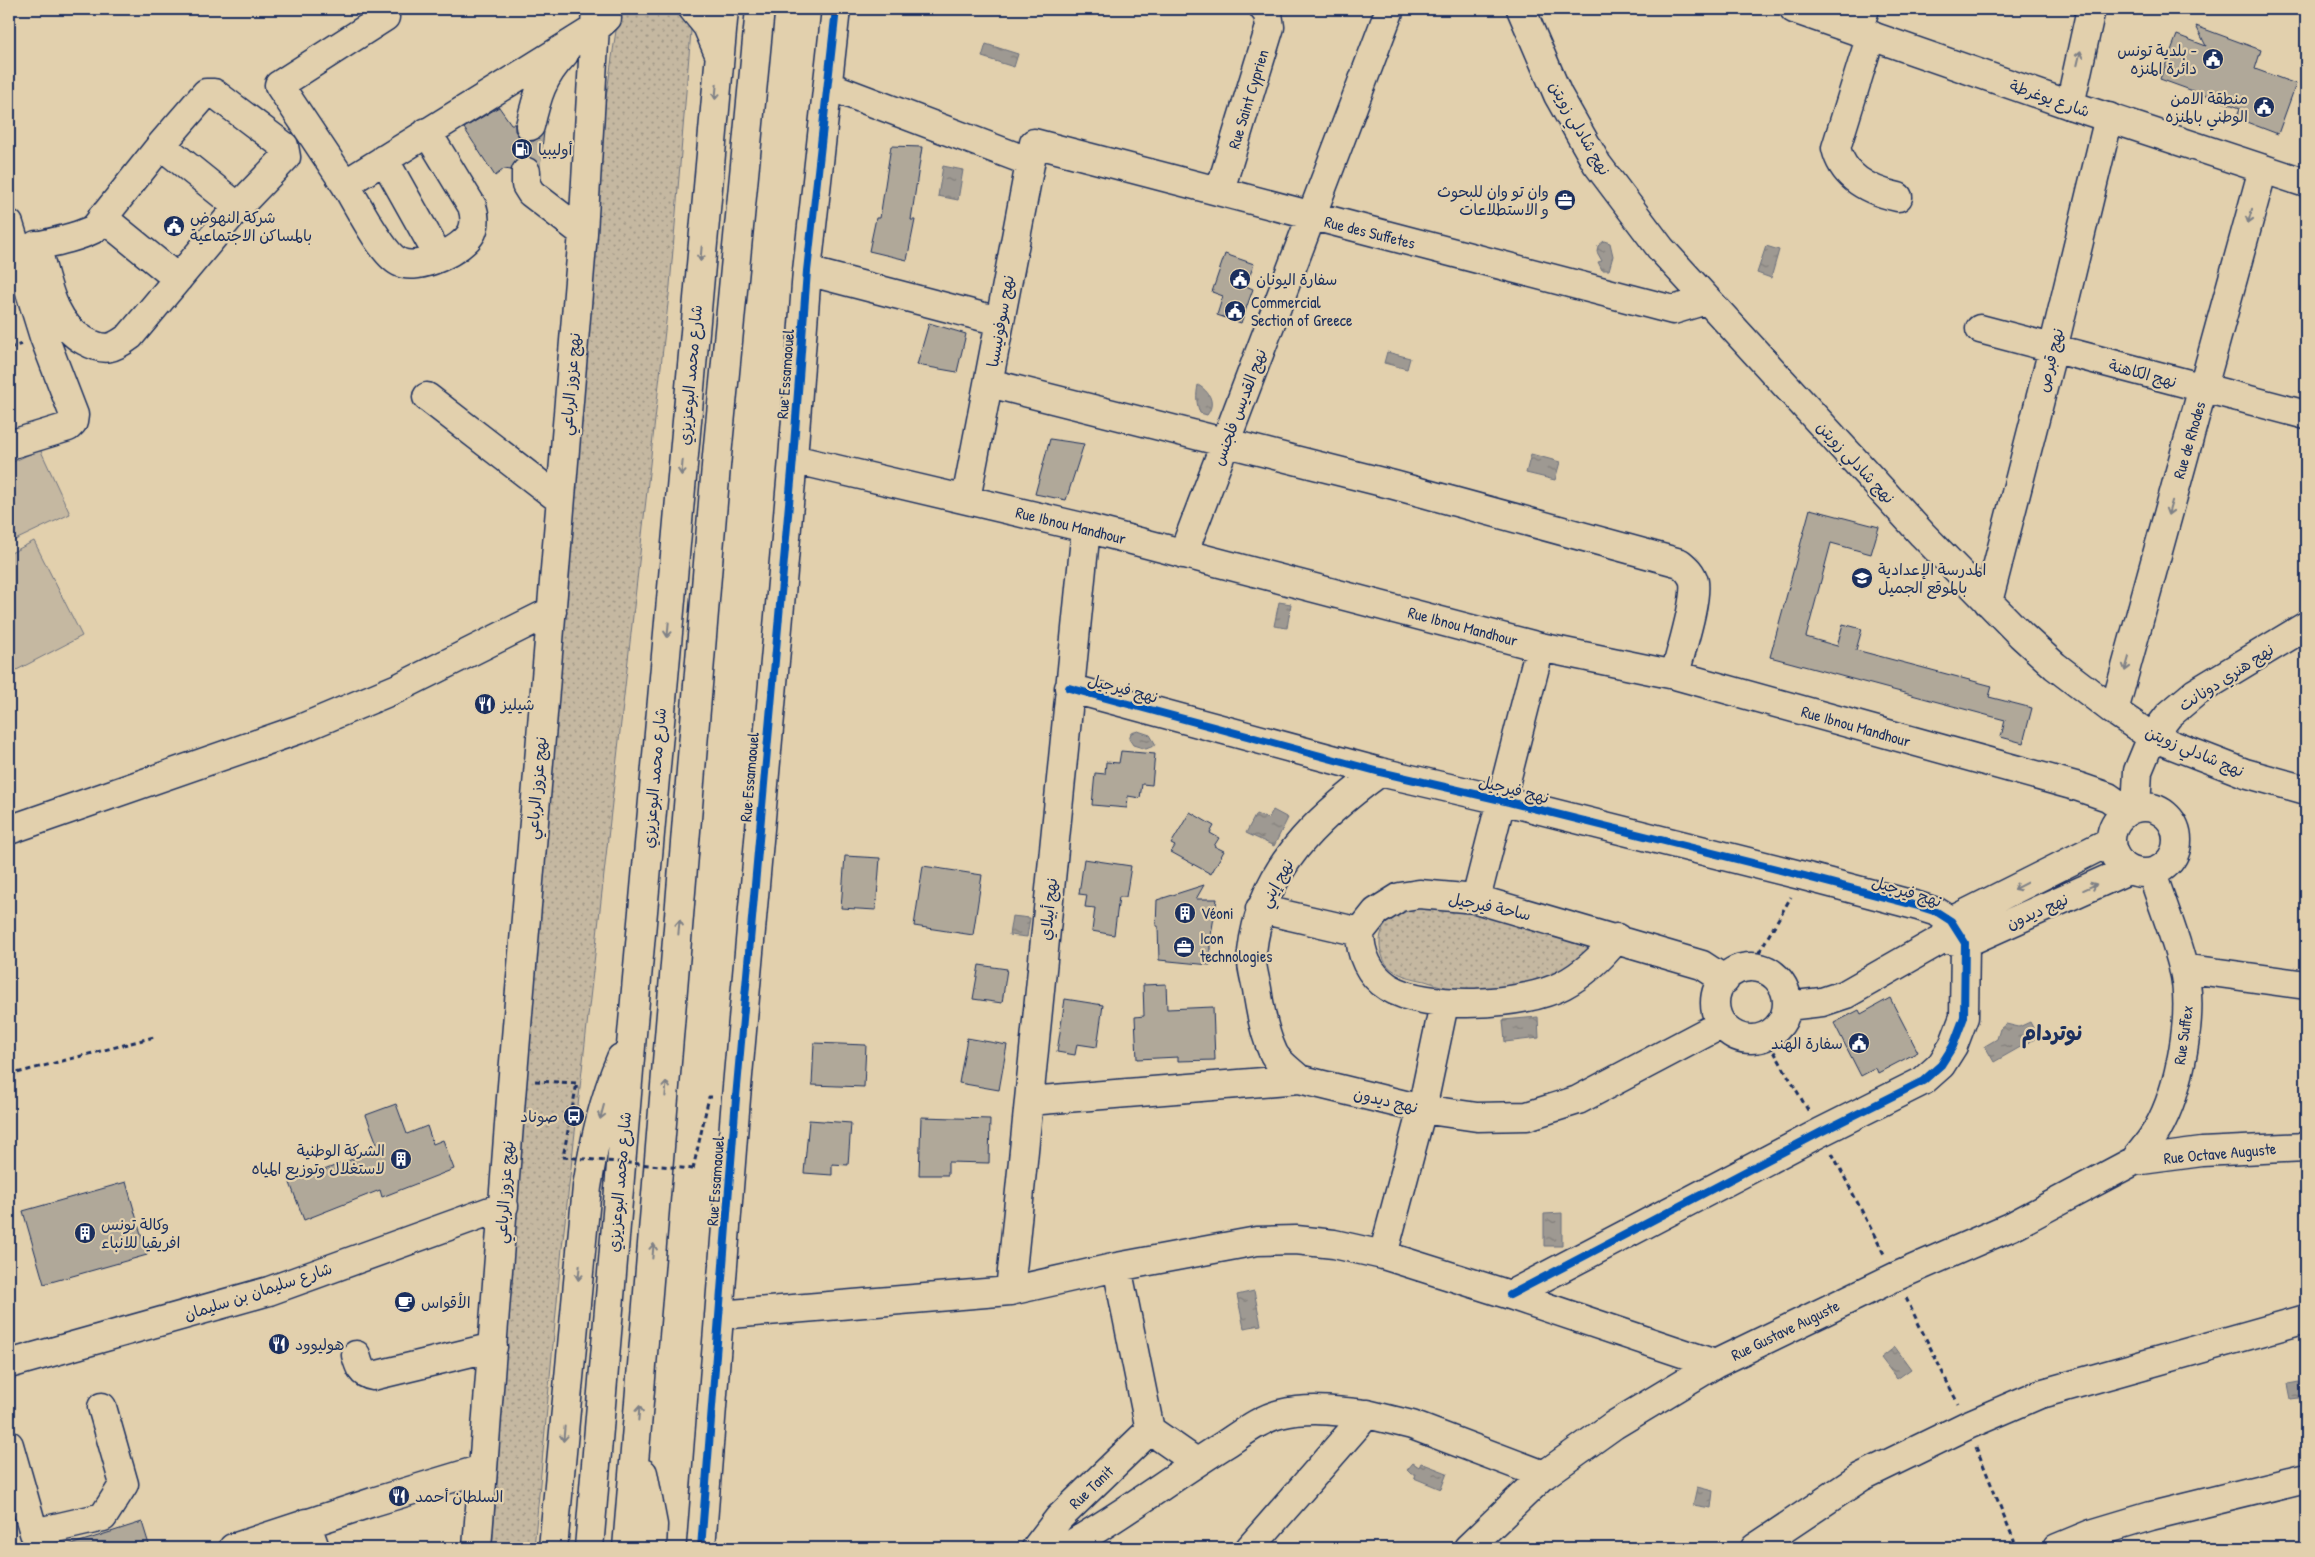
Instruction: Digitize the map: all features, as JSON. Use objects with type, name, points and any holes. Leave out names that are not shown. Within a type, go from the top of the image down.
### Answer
[{"type":"main road","points":[[693,9],[707,26],[719,54]]},
{"type":"main road","name":"شارع محمد البوعزيزي","points":[[589,1548],[632,1034],[724,9]]},
{"type":"main road","name":"شارع محمد البوعزيزي","points":[[627,1548],[716,466],[760,9]]},
{"type":"main road","name":"Rue Essamaouel","points":[[701,1548],[764,765],[793,459],[807,271],[829,86],[836,9]]},
{"type":"main road","name":"Rue Saint Cyprien","points":[[1220,190],[1270,27],[1268,14],[1264,9]]},
{"type":"main road","name":"نهج القديس فلجنس","points":[[1183,554],[1313,217],[1390,9]]},
{"type":"main road","name":"نهج شادلي زويتن","points":[[1521,9],[1558,95],[1596,164],[1661,249],[1922,534],[1988,602],[2055,666],[2152,737],[2245,773],[2306,790]]},
{"type":"main road","name":"شارع يوغرطة","points":[[1794,9],[1865,25],[2070,106],[2109,117],[2306,183]]},
{"type":"main road","points":[[2070,106],[2092,9]]},
{"type":"main road","points":[[385,17],[279,84],[391,257],[398,262],[416,266],[439,257],[468,238],[475,219],[472,206],[427,132]]},
{"type":"main road","points":[[345,184],[596,21]]},
{"type":"main road","points":[[530,126],[539,90],[552,66],[596,21]]},
{"type":"main road","name":"نهج عزوز الرباعي","points":[[477,1548],[482,1469],[494,1347],[512,1080],[552,611],[559,499],[583,233],[596,21]]},
{"type":"main road","points":[[1865,25],[1836,148],[1838,158],[1845,170],[1858,182],[1884,194],[1898,197]]},
{"type":"main road","name":"Rue des Suffetes","points":[[829,86],[1032,152],[1220,190],[1313,217],[1673,310],[1706,300]]},
{"type":"main road","points":[[9,224],[21,249],[62,323],[75,336],[96,347],[114,348],[130,336],[238,207],[286,157],[284,146],[214,93],[206,93],[161,145],[94,229],[80,235],[21,249]]},
{"type":"main road","name":"نهج قبرص","points":[[1988,602],[2053,349],[2109,117]]},
{"type":"main road","points":[[161,145],[238,207]]},
{"type":"main road","name":"نهج سوفونيسبا","points":[[966,499],[1032,152]]},
{"type":"main road","points":[[384,159],[439,257]]},
{"type":"main road","name":"Rue de Rhodes","points":[[2114,711],[2264,169]]},
{"type":"main road","points":[[526,172],[526,184],[531,193],[583,233]]},
{"type":"main road","points":[[102,217],[178,279]]},
{"type":"main road","points":[[9,446],[68,427],[73,422],[74,415],[44,337],[21,249]]},
{"type":"main road","points":[[807,271],[999,321]]},
{"type":"main road","name":"نهج الكاهنة","points":[[1980,329],[2306,415]]},
{"type":"main road","points":[[988,383],[1394,485],[1680,563],[1689,570],[1694,581],[1694,595],[1675,675]]},
{"type":"main road","points":[[426,397],[559,499]]},
{"type":"main road","name":"Rue Ibnou Mandhour","points":[[793,459],[1086,528],[1540,646],[1675,675],[2079,787],[2108,797],[2132,810]]},
{"type":"main road","name":"نهج أبيلاي","points":[[1010,1291],[1086,528]]},
{"type":"main road","points":[[9,830],[300,730],[398,688],[552,611]]},
{"type":"main road","name":"نهج هنري دونانت","points":[[2132,810],[2138,771],[2152,737],[2169,715],[2195,694],[2306,626]]},
{"type":"main road","points":[[1476,899],[1540,646]]},
{"type":"main road","name":"نهج فيرجيل","points":[[1069,688],[1380,772],[1501,800],[1918,906],[1937,912],[1954,934]]},
{"type":"main road","name":"نهج إيني","points":[[1299,1080],[1273,1053],[1260,1011],[1251,953],[1260,909],[1282,867],[1314,824],[1347,796],[1380,772]]},
{"type":"main road","points":[[2157,809],[2166,815],[2176,832],[2175,853],[2162,868],[2140,871],[2119,862],[2113,852],[2111,841],[2113,829],[2119,819],[2132,810],[2157,809]]},
{"type":"main road","name":"نهج ديدون","points":[[1787,1006],[1822,1002],[1846,994],[1954,934],[2111,841]]},
{"type":"main road","name":"نهج ديدون","points":[[1954,934],[2140,871]]},
{"type":"main road","name":"Rue Suffex","points":[[2134,1161],[2157,1130],[2175,1085],[2186,1034],[2188,999],[2184,968],[2140,871]]},
{"type":"main road","name":"ساحة فيرجيل","points":[[1360,932],[1376,912],[1400,897],[1419,894],[1476,899],[1618,938],[1702,965],[1725,980]]},
{"type":"main road","points":[[1260,909],[1360,932],[1360,949],[1374,975],[1389,988],[1444,1004],[1487,1002],[1528,996],[1561,986],[1590,967],[1618,938]]},
{"type":"main road","points":[[1510,1294],[1923,1081],[1941,1066],[1953,1046],[1964,1017],[1954,934]]},
{"type":"main road","points":[[1750,968],[1762,969],[1773,975],[1781,983],[1786,994],[1787,1006],[1780,1024],[1765,1036],[1754,1039],[1741,1038],[1730,1033],[1722,1024],[1717,1013],[1716,1002],[1725,980],[1732,974],[1750,968]]},
{"type":"main road","points":[[2184,968],[2306,985]]},
{"type":"main road","points":[[1383,1255],[1422,1108],[1444,1004]]},
{"type":"main road","name":"نهج ديدون","points":[[1029,1101],[1299,1080],[1422,1108],[1476,1117],[1527,1116],[1578,1100],[1722,1024]]},
{"type":"main road","points":[[553,1548],[590,1163],[602,1108],[632,1034]]},
{"type":"main road","name":"Rue Octave Auguste","points":[[2134,1161],[2202,1152],[2306,1147]]},
{"type":"main road","name":"Rue Gustave Auguste","points":[[1468,1548],[1544,1475],[1614,1425],[1715,1364],[1895,1277],[2012,1226],[2134,1161]]},
{"type":"main road","name":"شارع سليمان بن سليمان","points":[[9,1364],[269,1291],[504,1206]]},
{"type":"main road","points":[[719,1315],[1010,1291],[1118,1267],[1257,1241],[1296,1240],[1334,1244],[1383,1255],[1510,1294],[1715,1364]]},
{"type":"main road","points":[[1118,1267],[1150,1430],[1196,1462]]},
{"type":"main road","points":[[1755,1548],[1861,1477],[1968,1425],[2040,1394],[2306,1319]]},
{"type":"main road","points":[[356,1355],[361,1370],[365,1374],[373,1376],[494,1347]]},
{"type":"main road","points":[[9,1445],[34,1533],[103,1517],[124,1484],[102,1407]]},
{"type":"main road","points":[[1065,1548],[1138,1503],[1196,1462],[1256,1425],[1278,1414],[1299,1410],[1367,1414],[1412,1425],[1544,1475]]},
{"type":"main road","points":[[1250,1548],[1367,1414]]},
{"type":"main road","name":"Rue Tanit","points":[[1036,1548],[1059,1518],[1150,1430]]},
{"type":"main road","points":[[637,1441],[653,1526],[652,1548]]},
{"type":"main road","points":[[234,1548],[306,1523],[482,1469]]},
{"type":"main road","points":[[2057,1548],[2091,1534],[2151,1516],[2306,1478]]},
{"type":"main road","points":[[306,1523],[315,1548]]},
{"type":"path","points":[[1750,968],[1804,876]]},
{"type":"path","points":[[9,1075],[154,1036]]},
{"type":"path","points":[[512,1080],[576,1084],[563,1157],[693,1169],[709,1097]]},
{"type":"shaded area","points":[[623,9],[683,9],[691,31],[670,286],[562,1248],[534,1548],[492,1548],[588,221],[618,17]]},
{"type":"shaded area","points":[[40,449],[70,514],[9,543],[9,464]]},
{"type":"shaded area","points":[[34,541],[82,636],[9,674],[9,554]]},
{"type":"shaded area","points":[[1439,902],[1597,941],[1584,956],[1568,967],[1538,980],[1504,987],[1471,990],[1451,988],[1410,978],[1395,972],[1386,963],[1381,949],[1381,933],[1385,924],[1400,912]]},
{"type":"water","points":[[986,44],[1018,54],[1014,67],[982,57]]},
{"type":"water","points":[[943,166],[963,170],[958,200],[938,196]]},
{"type":"water","points":[[1604,241],[1610,243],[1613,256],[1609,270],[1602,270],[1598,262],[1602,261],[1597,252],[1598,246]]},
{"type":"water","points":[[1766,246],[1779,250],[1771,278],[1757,273]]},
{"type":"water","points":[[1387,352],[1410,358],[1407,369],[1384,363]]},
{"type":"water","points":[[1198,385],[1206,391],[1210,398],[1211,406],[1207,415],[1200,413],[1197,399]]},
{"type":"water","points":[[1531,454],[1560,462],[1555,480],[1526,473]]},
{"type":"water","points":[[1279,602],[1291,604],[1287,628],[1274,626]]},
{"type":"water","points":[[1138,731],[1150,735],[1156,745],[1146,749],[1133,745],[1129,739],[1131,733]]},
{"type":"water","points":[[1273,810],[1288,818],[1274,846],[1246,833],[1256,814],[1268,819]]},
{"type":"water","points":[[1012,916],[1030,918],[1027,937],[1009,935]]},
{"type":"water","points":[[1538,1017],[1539,1038],[1505,1042],[1503,1020]]},
{"type":"water","points":[[2030,1022],[2038,1037],[1994,1062],[1985,1046],[1997,1039],[2000,1029],[2006,1024],[2019,1027]]},
{"type":"water","points":[[1562,1213],[1562,1246],[1544,1246],[1544,1214]]},
{"type":"water","points":[[1254,1291],[1261,1325],[1244,1328],[1237,1295]]},
{"type":"water","points":[[1895,1347],[1911,1369],[1897,1379],[1881,1358]]},
{"type":"water","points":[[2299,1382],[2300,1387],[2306,1385],[2306,1397],[2291,1399],[2288,1384]]},
{"type":"water","points":[[1413,1463],[1419,1467],[1421,1463],[1447,1473],[1441,1489],[1414,1478],[1415,1474],[1411,1474],[1407,1470]]},
{"type":"water","points":[[1697,1487],[1713,1491],[1711,1508],[1693,1505]]},
{"type":"building","name":"بلدية تونس - دائرة المنزه","points":[[2196,26],[2261,50],[2255,69],[2296,84],[2278,134],[2236,118],[2240,108],[2160,79],[2177,35],[2206,46]]},
{"type":"building","points":[[499,107],[511,124],[515,124],[515,131],[520,138],[526,141],[534,141],[544,132],[540,166],[534,159],[526,156],[518,159],[511,170],[504,169],[495,176],[464,128]]},
{"type":"building","points":[[891,146],[922,147],[911,220],[915,220],[907,260],[869,251],[876,218],[880,218]]},
{"type":"building","points":[[1225,254],[1254,264],[1246,286],[1253,289],[1241,323],[1217,315],[1223,296],[1212,292]]},
{"type":"building","points":[[929,323],[966,334],[957,372],[917,365]]},
{"type":"building","points":[[1050,439],[1084,444],[1066,500],[1035,494]]},
{"type":"building","points":[[1810,509],[1879,527],[1871,554],[1831,543],[1806,637],[1837,646],[1843,624],[1862,629],[1856,650],[1992,686],[1989,697],[2032,708],[2023,743],[2001,737],[2005,720],[1770,657]]},
{"type":"building","points":[[1121,751],[1155,754],[1152,785],[1142,784],[1140,798],[1128,796],[1127,808],[1092,805],[1095,773],[1105,774],[1106,762],[1119,763]]},
{"type":"building","points":[[1190,812],[1214,826],[1210,833],[1219,838],[1214,846],[1224,851],[1211,874],[1171,852],[1175,846],[1171,844]]},
{"type":"building","points":[[845,856],[880,858],[876,910],[841,908]]},
{"type":"building","points":[[1084,859],[1131,866],[1126,897],[1119,897],[1114,935],[1092,931],[1095,908],[1085,907],[1087,895],[1079,894]]},
{"type":"building","points":[[923,866],[982,875],[973,935],[914,926]]},
{"type":"building","points":[[1204,885],[1196,899],[1217,899],[1210,941],[1210,965],[1159,960],[1158,926],[1156,926],[1157,900]]},
{"type":"building","points":[[979,965],[1007,969],[1002,1003],[973,999]]},
{"type":"building","points":[[1166,984],[1167,1009],[1213,1007],[1215,1060],[1178,1061],[1178,1057],[1137,1059],[1135,1017],[1144,1016],[1143,985]]},
{"type":"building","points":[[1890,998],[1918,1052],[1878,1073],[1876,1068],[1861,1076],[1834,1023],[1859,1010],[1861,1014]]},
{"type":"building","points":[[1065,999],[1103,1005],[1097,1047],[1077,1044],[1075,1055],[1057,1052]]},
{"type":"building","points":[[967,1038],[1007,1045],[999,1090],[959,1083]]},
{"type":"building","points":[[814,1043],[866,1045],[864,1087],[812,1085]]},
{"type":"building","name":"الشركة الوطنية لاستغلال وتوزيع المياه","points":[[396,1104],[407,1134],[427,1126],[433,1144],[443,1140],[454,1169],[382,1197],[380,1190],[304,1220],[290,1183],[379,1149],[366,1115]]},
{"type":"building","points":[[921,1117],[990,1119],[989,1163],[948,1162],[948,1175],[919,1175]]},
{"type":"building","points":[[809,1120],[851,1123],[848,1165],[832,1164],[832,1175],[804,1173]]},
{"type":"building","name":"وكالة تونس افريقيا للانباء","points":[[126,1182],[147,1255],[44,1284],[23,1211]]},
{"type":"building","points":[[142,1522],[150,1548],[71,1548],[70,1545]]},
{"type":"tunnel","points":[[526,172],[530,126]]},
{"type":"cycle path","points":[[701,1548],[736,1098],[793,459],[807,271],[836,9]]},
{"type":"cycle path","points":[[1069,688],[1380,772],[1501,800],[1918,906],[1937,912],[1951,921],[1965,943],[1964,1017],[1953,1046],[1941,1065],[1923,1081],[1821,1132],[1510,1295]]},
{"type":"place","name":"بلدية تونس - دائرة المنزه","points":[[2213,59]]},
{"type":"place","name":"منطقة الامن الوطني بالمنزه","points":[[2264,107]]},
{"type":"place","name":"أوليبيا","points":[[522,149]]},
{"type":"place","name":"وان تو وان للبحوث و الاستطلاعات","points":[[1565,200]]},
{"type":"place","name":"شركة النهوض بالمساكن الاجتماعية","points":[[174,226]]},
{"type":"place","name":"سفارة اليونان","points":[[1240,279]]},
{"type":"place","name":"Commercial Section of Greece","points":[[1235,311]]},
{"type":"place","name":"المدرسة الإعدادية بالموقع الجميل","points":[[1862,578]]},
{"type":"place","name":"شيليز","points":[[485,704]]},
{"type":"place","name":"Véoni","points":[[1185,913]]},
{"type":"place","name":"Icon technologies","points":[[1184,947]]},
{"type":"place","name":"سفارة الهند","points":[[1859,1043]]},
{"type":"place","name":"صوناد","points":[[574,1116]]},
{"type":"place","name":"الشركة الوطنية لاستغلال وتوزيع المياه","points":[[401,1159]]},
{"type":"place","name":"وكالة تونس افريقيا للانباء","points":[[85,1233]]},
{"type":"place","name":"الأقواس","points":[[405,1302]]},
{"type":"place","name":"هوليوود","points":[[279,1344]]},
{"type":"place","name":"السلطان أحمد","points":[[399,1496]]},
{"type":"district","name":"نوتردام","points":[[2052,1032]]}]
